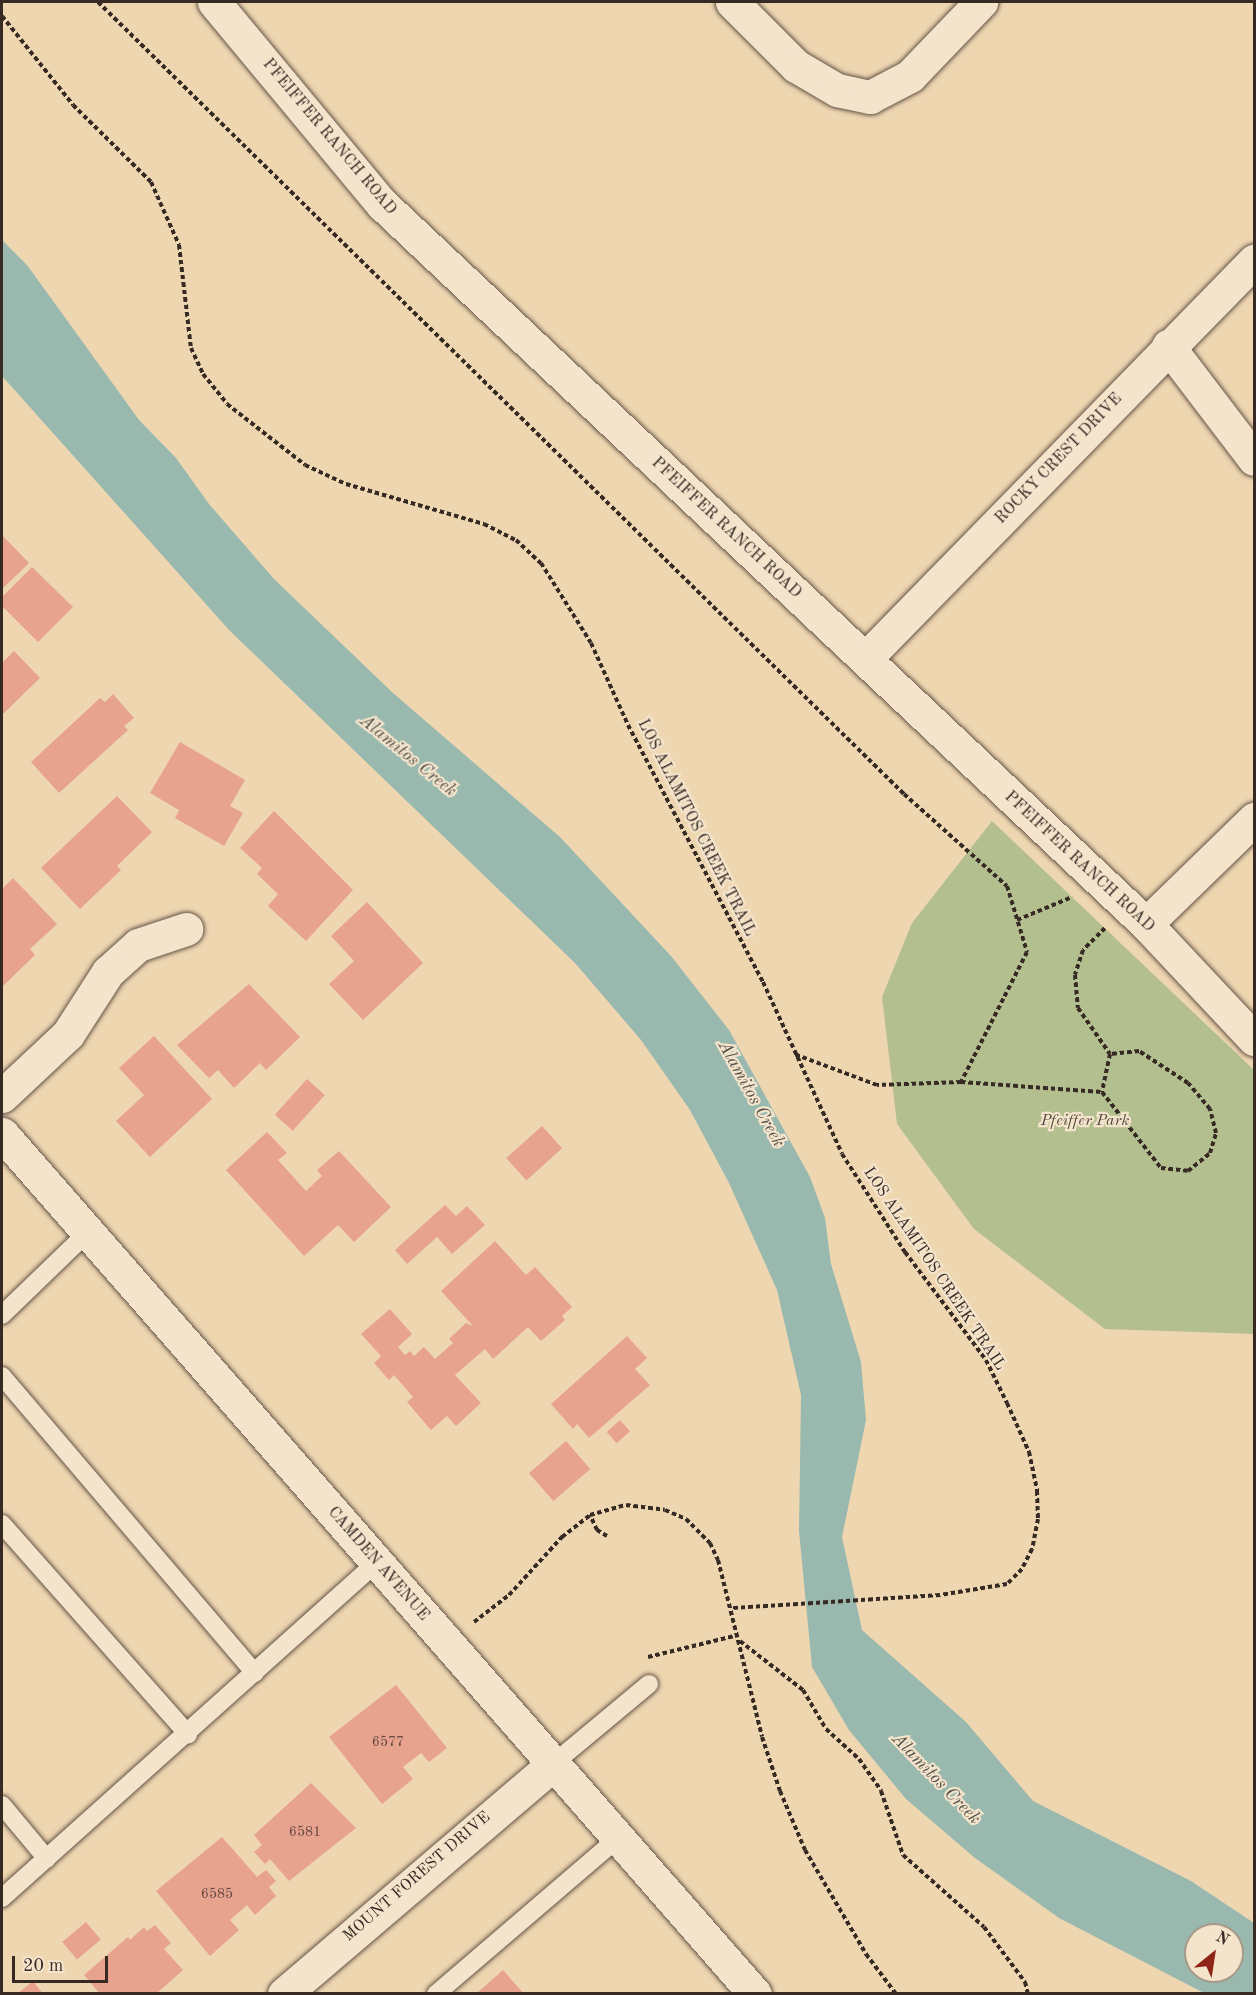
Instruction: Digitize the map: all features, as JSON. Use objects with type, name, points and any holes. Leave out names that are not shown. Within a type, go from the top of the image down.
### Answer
[{"type":"street","name":"PFEIFFER RANCH ROAD","points":[[214,2],[381,204],[1102,885],[1137,915],[1254,1039]]},
{"type":"street","points":[[732,2],[796,66],[837,90],[870,97],[910,76],[981,2]]},
{"type":"street","name":"ROCKY CREST DRIVE","points":[[865,659],[1168,346],[1254,261]]},
{"type":"street","points":[[1168,346],[1254,459]]},
{"type":"street","points":[[1137,915],[1254,819]]},
{"type":"street","points":[[2,1096],[68,1034],[108,972],[138,945],[186,930]]},
{"type":"street","name":"CAMDEN AVENUE","points":[[2,1134],[755,1994]]},
{"type":"street","name":"MOUNT FOREST DRIVE","points":[[284,1994],[553,1764]]},
{"type":"lane","points":[[4,1307],[88,1232]]},
{"type":"lane","points":[[2,1376],[255,1673]]},
{"type":"lane","points":[[2,1524],[188,1734]]},
{"type":"lane","points":[[2,1898],[188,1734],[376,1563]]},
{"type":"lane","points":[[553,1764],[648,1684]]},
{"type":"lane","points":[[2,1805],[47,1859]]},
{"type":"lane","points":[[436,1994],[618,1838]]},
{"type":"path","points":[[98,2],[895,785],[1007,886],[1027,952],[961,1082]]},
{"type":"path","name":"LOS ALAMITOS CREEK TRAIL","points":[[2,16],[34,61],[74,105],[151,182],[179,245],[191,348],[203,374],[227,404],[305,465],[346,484],[484,524],[516,540],[541,563],[591,643],[628,725],[763,982],[852,1171],[905,1252],[986,1360],[1029,1452],[1037,1491],[1038,1519],[1032,1549],[1022,1569],[1007,1584],[940,1594],[731,1608]]},
{"type":"path","points":[[1017,920],[1102,885]]},
{"type":"path","points":[[1102,1092],[1110,1054],[1078,1008],[1075,975],[1083,950],[1137,915]]},
{"type":"path","points":[[795,1054],[877,1086],[961,1082],[1102,1092],[1161,1168],[1188,1171],[1210,1153],[1216,1133],[1210,1109],[1188,1083],[1139,1051],[1110,1054]]},
{"type":"path","points":[[447,1644],[509,1595],[562,1537],[590,1515],[626,1505],[665,1510],[686,1519],[710,1543],[731,1608],[762,1737],[805,1850],[866,1954],[896,1994]]},
{"type":"path","points":[[590,1515],[597,1530],[606,1536]]},
{"type":"path","points":[[641,1658],[738,1635]]},
{"type":"path","points":[[739,1641],[803,1690],[826,1729],[859,1759],[881,1791],[903,1855],[984,1927],[1025,1982],[1028,1994]]},
{"type":"green space","name":"Pfeiffer Park","points":[[992,821],[1254,1070],[1254,1334],[1105,1329],[974,1229],[897,1124],[882,997],[912,923]]},
{"type":"water","name":"Alamitos Creek","points":[[2,240],[27,265],[139,420],[176,458],[209,504],[274,579],[393,693],[560,837],[671,956],[729,1030],[810,1177],[825,1218],[831,1264],[861,1362],[866,1420],[842,1537],[862,1630],[966,1722],[1033,1801],[1191,1881],[1254,1923],[1254,1993],[1204,1993],[1185,1983],[1244,1983],[1244,1923],[1184,1923],[1184,1983],[1059,1918],[975,1858],[906,1799],[849,1730],[812,1667],[799,1531],[801,1395],[777,1290],[729,1183],[690,1110],[641,1040],[575,963],[230,631],[2,376]]},
{"type":"building","points":[[2,535],[29,563],[2,589]]},
{"type":"building","points":[[32,567],[73,607],[38,642],[2,606],[2,597]]},
{"type":"building","points":[[14,651],[40,678],[2,715],[2,663]]},
{"type":"building","points":[[113,694],[134,718],[124,726],[128,730],[59,793],[31,762],[100,698],[105,702]]},
{"type":"building","points":[[180,742],[245,780],[230,806],[243,813],[224,846],[175,818],[179,810],[150,793]]},
{"type":"building","points":[[117,796],[152,832],[117,866],[121,870],[80,909],[41,868]]},
{"type":"building","points":[[274,811],[353,890],[306,941],[268,906],[278,894],[257,874],[262,868],[240,848]]},
{"type":"building","points":[[13,878],[57,924],[30,949],[35,955],[2,987],[2,889]]},
{"type":"building","points":[[367,902],[423,963],[363,1020],[329,984],[354,961],[331,936]]},
{"type":"building","points":[[249,984],[300,1037],[266,1070],[260,1063],[234,1088],[218,1070],[209,1078],[177,1045]]},
{"type":"building","points":[[154,1036],[212,1099],[150,1157],[116,1121],[144,1095],[119,1068]]},
{"type":"building","points":[[307,1079],[325,1095],[293,1131],[275,1115]]},
{"type":"building","points":[[542,1126],[562,1148],[526,1180],[506,1158]]},
{"type":"building","points":[[267,1132],[287,1153],[278,1160],[306,1191],[322,1176],[317,1170],[339,1151],[391,1207],[354,1242],[338,1225],[304,1256],[226,1170]]},
{"type":"building","points":[[445,1205],[456,1216],[467,1206],[485,1225],[452,1254],[437,1237],[407,1264],[395,1250]]},
{"type":"building","points":[[495,1241],[526,1275],[535,1267],[572,1307],[562,1316],[565,1320],[541,1341],[528,1327],[493,1359],[485,1349],[455,1375],[481,1403],[456,1426],[447,1416],[431,1430],[407,1402],[413,1397],[394,1375],[389,1380],[374,1363],[381,1356],[361,1334],[390,1309],[412,1334],[398,1347],[405,1355],[410,1351],[414,1356],[424,1347],[435,1359],[453,1343],[449,1339],[466,1323],[473,1326],[441,1291]]},
{"type":"building","points":[[627,1336],[647,1358],[635,1369],[650,1385],[589,1438],[577,1424],[573,1429],[551,1404]]},
{"type":"building","points":[[620,1420],[630,1431],[617,1443],[607,1432]]},
{"type":"building","points":[[566,1441],[590,1469],[553,1501],[529,1473]]},
{"type":"building","points":[[396,1685],[447,1748],[429,1762],[421,1753],[403,1767],[413,1779],[382,1804],[329,1737]]},
{"type":"building","points":[[311,1783],[356,1828],[289,1881],[270,1859],[265,1864],[254,1852],[262,1845],[254,1835]]},
{"type":"building","points":[[222,1837],[257,1877],[266,1870],[276,1881],[269,1887],[276,1896],[255,1915],[247,1905],[230,1920],[239,1930],[210,1956],[156,1891]]},
{"type":"building","points":[[86,1922],[101,1940],[77,1960],[62,1942]]},
{"type":"building","points":[[155,1925],[171,1943],[164,1949],[183,1970],[156,1994],[100,1994],[84,1975],[128,1937],[130,1940],[144,1927],[147,1931]]},
{"type":"building","points":[[503,1970],[524,1994],[476,1994]]},
{"type":"building","points":[[33,1981],[43,1994],[17,1994]]}]
